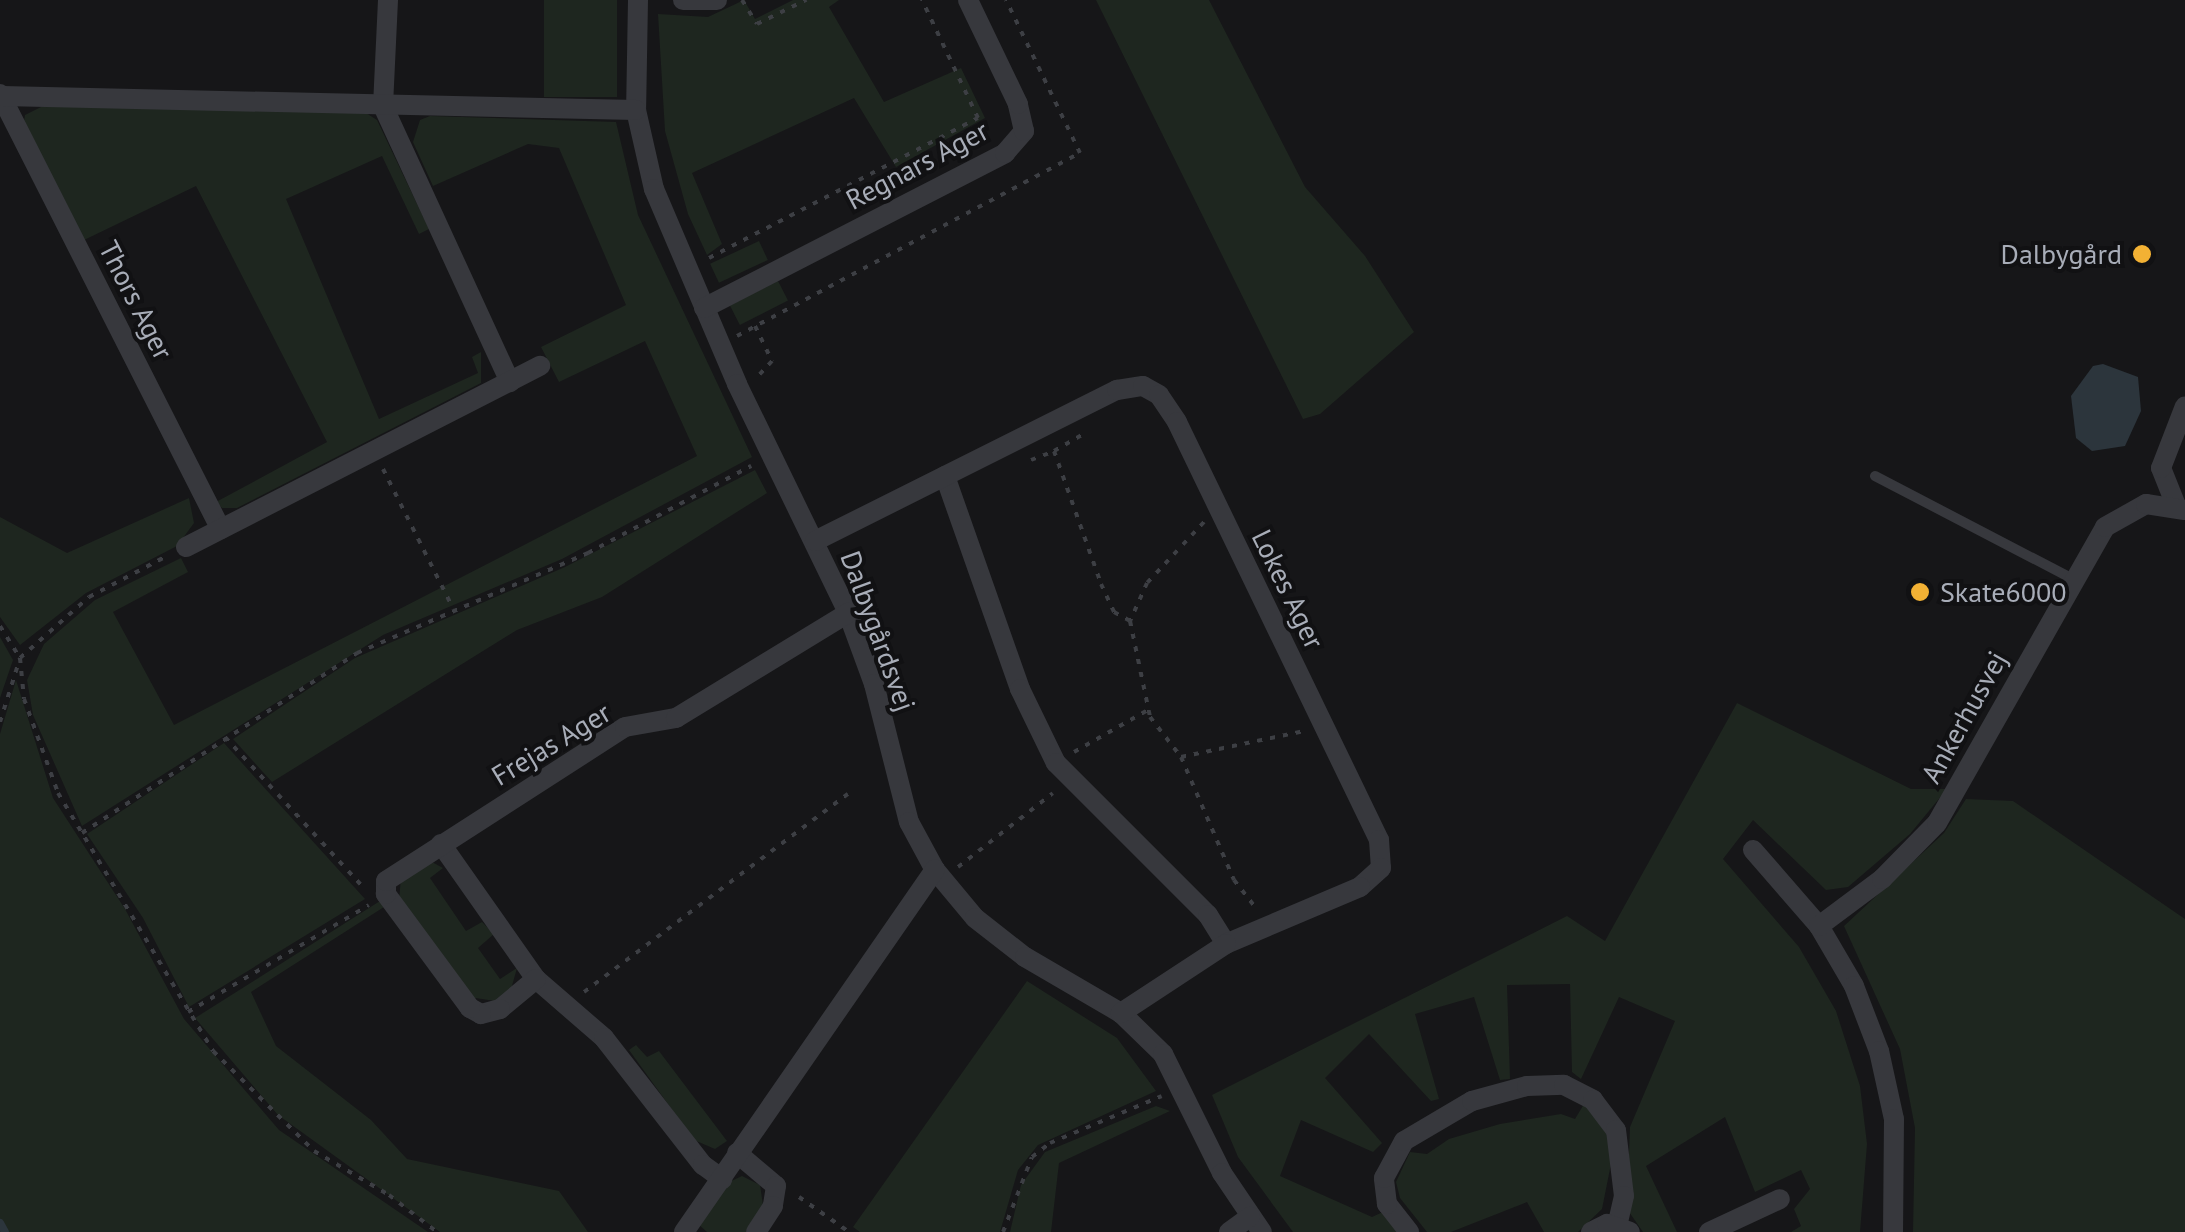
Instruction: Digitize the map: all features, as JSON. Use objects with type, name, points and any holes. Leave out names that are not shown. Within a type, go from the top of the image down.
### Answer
[{"type":"street","points":[[388,0],[384,106],[510,382]]},
{"type":"street","name":"Dalbygårdsvej","points":[[638,0],[636,110],[654,188],[737,384],[848,613],[874,684],[909,822],[938,874],[975,918],[1025,957],[1121,1013],[1163,1054],[1256,1224]]},
{"type":"street","points":[[683,0],[717,0]]},
{"type":"street","name":"Regnars Ager","points":[[704,308],[1005,153],[1024,130],[1018,104],[968,0]]},
{"type":"street","name":"Thors Ager","points":[[221,529],[1,95],[636,110]]},
{"type":"street","points":[[186,547],[540,366]]},
{"type":"street","name":"Lokes Ager","points":[[815,541],[1117,390],[1143,386],[1159,396],[1176,422],[1379,840],[1381,868],[1360,887],[1226,944],[1121,1013]]},
{"type":"street","points":[[2181,509],[2161,468],[2185,406]]},
{"type":"street","points":[[944,476],[1020,689],[1063,771],[1208,915],[1226,944]]},
{"type":"street","name":"Ankerhusvej","points":[[1819,926],[1882,878],[1937,823],[2072,578],[2105,527],[2124,512],[2146,504],[2181,509]]},
{"type":"street","name":"Frejas Ager","points":[[536,979],[500,1009],[481,1014],[470,1008],[386,894],[386,881],[625,727],[676,718],[848,613]]},
{"type":"street","points":[[441,844],[536,979],[604,1038],[703,1165],[722,1179]]},
{"type":"street","points":[[1753,850],[1819,926],[1854,986],[1879,1051],[1894,1119],[1893,1232]]},
{"type":"street","points":[[684,1232],[938,874]]},
{"type":"street","points":[[1409,1232],[1386,1204],[1384,1178],[1404,1141],[1472,1101],[1564,1085],[1593,1100],[1616,1130],[1624,1196],[1623,1229],[1591,1232]]},
{"type":"street","points":[[737,1153],[776,1186],[774,1206],[756,1232]]},
{"type":"street","points":[[1709,1232],[1780,1199]]},
{"type":"street","points":[[1229,1232],[1256,1224]]},
{"type":"lane","points":[[1875,476],[2072,578]]},
{"type":"path","points":[[742,0],[757,24],[806,0]]},
{"type":"path","points":[[687,269],[978,118],[922,0]]},
{"type":"path","points":[[737,384],[757,378],[772,361],[755,326]]},
{"type":"path","points":[[1003,447],[1027,461],[1054,451],[1101,584],[1114,612],[1130,621]]},
{"type":"path","points":[[374,451],[453,608]]},
{"type":"path","points":[[82,833],[357,653],[588,552],[772,454]]},
{"type":"path","points":[[1219,510],[1147,583],[1130,621],[1148,710],[1181,757],[1234,880],[1270,926]]},
{"type":"path","points":[[0,722],[20,658],[89,596],[186,547]]},
{"type":"path","points":[[0,626],[20,658],[44,761],[82,833],[137,916],[188,1012],[237,1077],[314,1151],[390,1194],[437,1232]]},
{"type":"path","points":[[938,874],[1063,771],[1148,710]]},
{"type":"path","points":[[1181,757],[1324,727]]},
{"type":"path","points":[[188,1012],[374,902],[225,738]]},
{"type":"path","points":[[564,1007],[848,794]]},
{"type":"path","points":[[1003,1232],[1018,1179],[1050,1143],[1184,1087]]},
{"type":"path","points":[[776,1186],[849,1232]]},
{"type":"shaded area","points":[[544,0],[617,0],[617,97],[544,97]]},
{"type":"shaded area","points":[[744,0],[755,19],[793,0],[839,0],[829,7],[884,102],[961,68],[985,118],[896,167],[854,98],[692,173],[722,244],[707,255],[688,214],[665,131],[658,14],[708,17]]},
{"type":"shaded area","points":[[1096,0],[1209,0],[1305,187],[1365,256],[1414,332],[1320,414],[1303,419]]},
{"type":"shaded area","points":[[47,104],[366,113],[377,120],[429,229],[419,234],[382,156],[286,199],[379,419],[478,373],[472,357],[481,352],[481,383],[237,508],[222,508],[216,502],[327,442],[196,186],[82,241],[23,127],[25,115]]},
{"type":"shaded area","points":[[430,116],[616,122],[638,215],[752,457],[562,559],[383,635],[82,826],[33,715],[27,680],[44,644],[95,600],[181,558],[188,572],[113,612],[174,725],[697,456],[645,341],[559,382],[541,347],[626,305],[559,148],[528,144],[433,186],[413,142],[420,120]]},
{"type":"shaded area","points":[[759,241],[768,260],[719,283],[710,264]]},
{"type":"shaded area","points":[[778,281],[788,301],[740,325],[730,306]]},
{"type":"shaded area","points":[[2103,364],[2138,377],[2141,411],[2125,446],[2092,451],[2076,438],[2071,396],[2093,366]]},
{"type":"shaded area","points":[[755,470],[767,493],[602,597],[517,630],[272,782],[233,739],[355,658],[565,567]]},
{"type":"shaded area","points":[[189,498],[194,523],[177,546],[86,593],[20,645],[0,617],[0,517],[67,553]]},
{"type":"shaded area","points":[[0,637],[13,660],[0,698]]},
{"type":"shaded area","points":[[16,680],[53,798],[125,909],[184,1019],[279,1130],[428,1232],[0,1232],[0,734]]},
{"type":"shaded area","points":[[1737,703],[1911,789],[1947,789],[1910,834],[1848,887],[1826,890],[1753,820],[1723,859],[1799,947],[1836,1011],[1860,1086],[1867,1144],[1860,1232],[1791,1232],[1801,1226],[1794,1209],[1810,1189],[1801,1170],[1755,1192],[1725,1117],[1646,1166],[1677,1232],[1643,1232],[1627,1209],[1630,1127],[1675,1021],[1619,997],[1581,1079],[1572,1072],[1570,984],[1507,985],[1510,1079],[1500,1080],[1474,997],[1415,1014],[1439,1099],[1431,1101],[1369,1034],[1325,1078],[1382,1143],[1373,1152],[1301,1120],[1280,1176],[1372,1217],[1385,1211],[1400,1232],[1293,1232],[1238,1157],[1212,1095],[1567,916],[1605,941]]},
{"type":"shaded area","points":[[224,743],[365,899],[189,1007],[143,918],[87,834]]},
{"type":"shaded area","points":[[1966,799],[2013,801],[2185,919],[2185,1232],[1913,1232],[1915,1128],[1900,1049],[1844,926],[1944,833]]},
{"type":"shaded area","points":[[430,861],[443,868],[430,878],[466,931],[482,922],[494,934],[478,948],[500,979],[517,968],[510,993],[495,1001],[469,997],[399,901],[401,877]]},
{"type":"shaded area","points":[[380,901],[384,907],[251,992],[276,1046],[371,1120],[407,1159],[559,1191],[588,1232],[440,1232],[278,1115],[195,1018]]},
{"type":"shaded area","points":[[1027,981],[1117,1038],[1156,1091],[1038,1145],[1018,1170],[1000,1232],[860,1232],[853,1227]]},
{"type":"shaded area","points":[[636,1045],[647,1057],[659,1051],[727,1141],[715,1149],[694,1140],[629,1050]]},
{"type":"shaded area","points":[[1584,1104],[1607,1133],[1611,1164],[1602,1209],[1578,1232],[1544,1232],[1527,1202],[1451,1232],[1427,1232],[1400,1198],[1396,1182],[1410,1152],[1427,1154],[1449,1139],[1500,1124],[1561,1114],[1575,1119]]},
{"type":"shaded area","points":[[1156,1106],[1170,1111],[1059,1163],[1051,1232],[1010,1232],[1021,1185],[1045,1152]]},
{"type":"shaded area","points":[[742,1176],[760,1185],[764,1212],[749,1232],[707,1232],[698,1224],[727,1183]]},
{"type":"waterway","points":[[0,1223],[5,1232]]},
{"type":"place","name":"Dalbygård","points":[[2142,254]]},
{"type":"place","name":"Skate6000","points":[[1920,592]]}]
